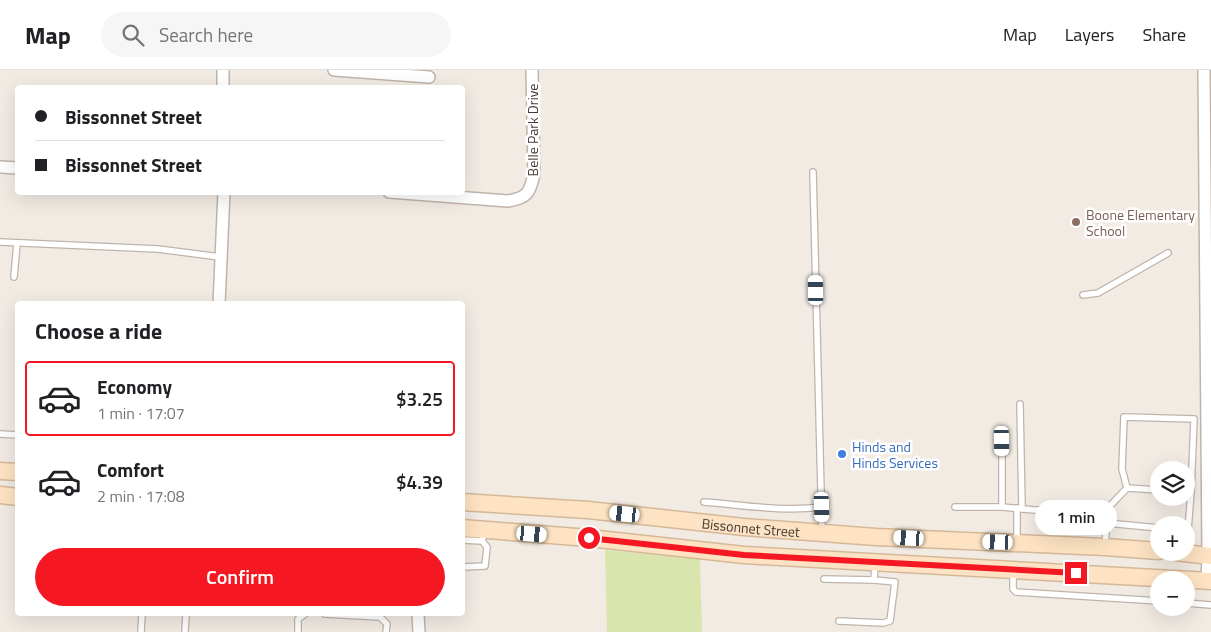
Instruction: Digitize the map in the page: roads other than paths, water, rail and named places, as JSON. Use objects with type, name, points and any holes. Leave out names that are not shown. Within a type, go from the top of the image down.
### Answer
[{"type":"main road","points":[[0,471],[15,472]]},
{"type":"main road","points":[[0,495],[15,497]]},
{"type":"main road","name":"Bissonnet Street","points":[[465,502],[588,510],[744,527],[876,537],[1017,542],[1150,550]]},
{"type":"main road","name":"Bissonnet Street","points":[[465,529],[483,535],[589,538],[744,555],[1209,581]]},
{"type":"main road","points":[[1017,542],[1017,570]]},
{"type":"main road","points":[[1195,554],[1210,556]]},
{"type":"street","points":[[223,70],[223,85]]},
{"type":"street","points":[[334,70],[428,76]]},
{"type":"street","name":"Belle Park Drive","points":[[431,195],[508,201],[521,199],[531,188],[534,174],[532,70]]},
{"type":"street","points":[[1204,70],[1209,581]]},
{"type":"street","points":[[0,167],[15,168]]},
{"type":"street","points":[[219,301],[224,195]]},
{"type":"street","points":[[418,616],[419,632]]},
{"type":"lane","points":[[813,172],[822,533]]},
{"type":"lane","points":[[0,242],[158,248],[220,257]]},
{"type":"lane","points":[[14,277],[17,243]]},
{"type":"lane","points":[[1083,295],[1098,293],[1168,253]]},
{"type":"lane","points":[[1017,542],[1020,509],[1020,404]]},
{"type":"lane","points":[[1128,488],[1122,469],[1124,417],[1194,419],[1191,461]]},
{"type":"lane","points":[[0,434],[15,435]]},
{"type":"lane","points":[[1002,441],[1002,507]]},
{"type":"lane","points":[[1105,547],[1108,508],[1128,488],[1150,489]]},
{"type":"lane","points":[[704,502],[760,508],[809,509],[822,507]]},
{"type":"lane","points":[[955,507],[1002,507],[1034,510],[1108,508]]},
{"type":"lane","points":[[1107,523],[1150,527]]},
{"type":"lane","points":[[465,539],[483,535],[487,548],[485,566],[465,567]]},
{"type":"lane","points":[[874,580],[875,562]]},
{"type":"lane","points":[[1017,570],[1013,579],[1013,589],[1016,592],[1150,601]]},
{"type":"lane","points":[[824,579],[895,582],[890,622],[883,624],[839,621]]},
{"type":"lane","points":[[1195,604],[1211,605]]},
{"type":"lane","points":[[141,632],[142,616]]},
{"type":"lane","points":[[185,632],[186,616]]},
{"type":"lane","points":[[298,632],[298,619],[302,616]]},
{"type":"lane","points":[[362,616],[380,617],[387,624],[386,632]]},
{"type":"place","name":"Boone Elementary School","points":[[1076,222]]},
{"type":"place","name":"Hinds and Hinds Services","points":[[842,454]]}]
